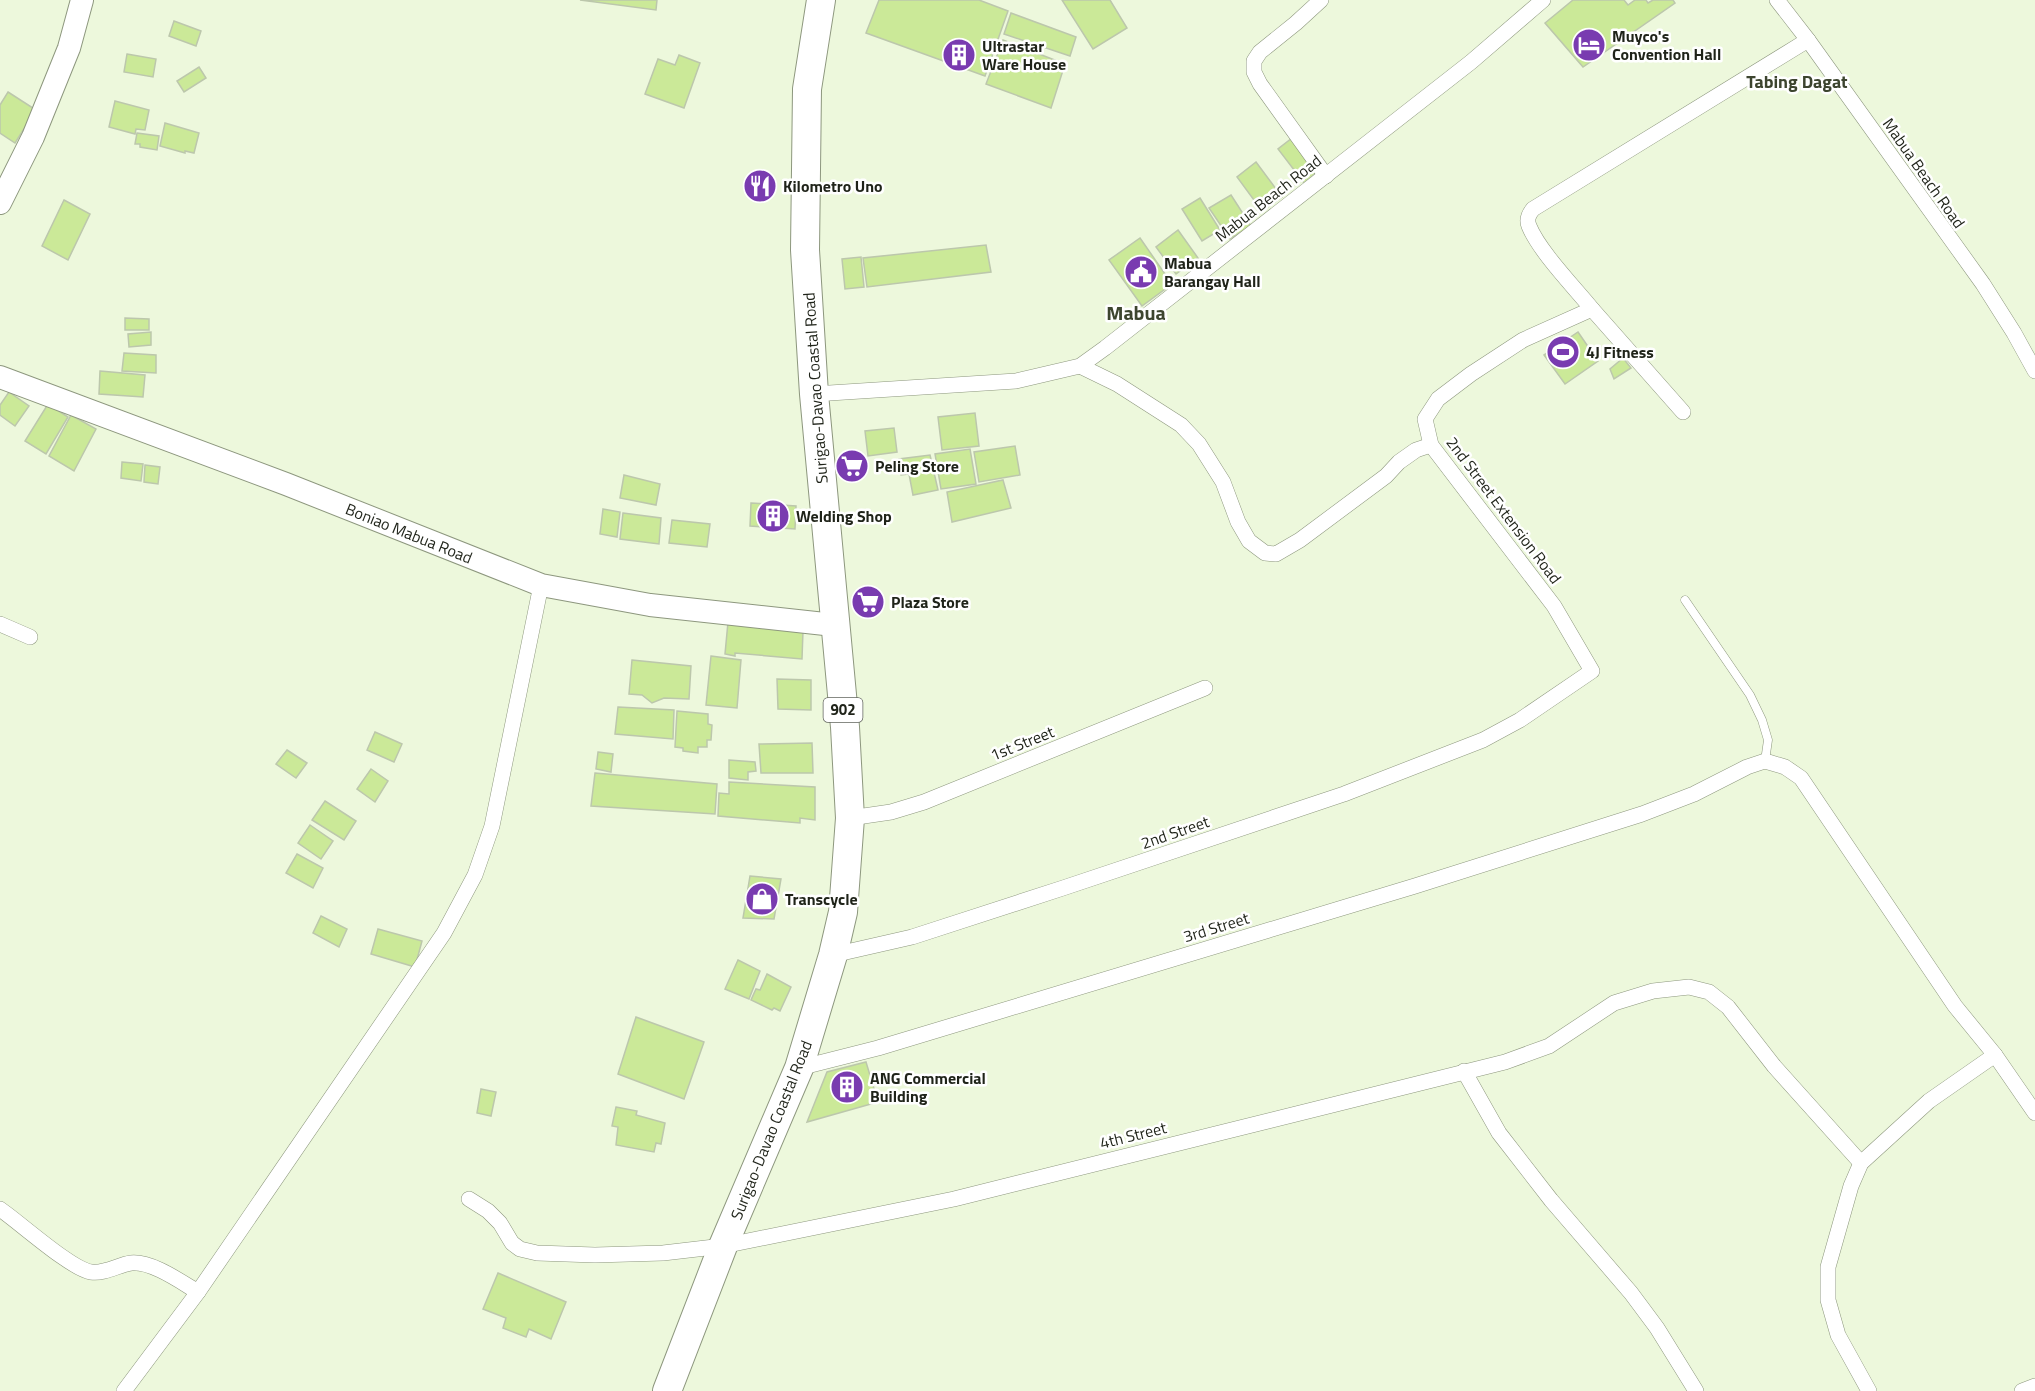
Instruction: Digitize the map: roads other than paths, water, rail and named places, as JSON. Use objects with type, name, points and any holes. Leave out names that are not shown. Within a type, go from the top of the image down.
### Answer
[{"type":"highway","name":"Surigao-Davao Coastal Road","points":[[667,1391],[723,1246],[799,1068],[833,956],[843,912],[850,818],[845,727],[814,394],[805,250],[807,89],[821,0]]},
{"type":"street","points":[[0,203],[33,137],[56,82],[69,48],[82,0]]},
{"type":"street","points":[[1321,0],[1260,52],[1254,61],[1254,72],[1260,84],[1326,176]]},
{"type":"street","name":"Mabua Beach Road","points":[[814,394],[1016,381],[1080,366],[1472,62],[1544,0]]},
{"type":"street","name":"Mabua Beach Road","points":[[1777,0],[1808,39],[1983,284],[2035,371]]},
{"type":"street","points":[[1683,412],[1592,309],[1543,249],[1528,225],[1528,218],[1533,209],[1808,39]]},
{"type":"street","name":"2nd Street Extension Road","points":[[1520,720],[1592,671],[1554,606],[1431,444],[1425,419],[1438,399],[1471,374],[1523,340],[1592,309]]},
{"type":"street","points":[[1080,366],[1117,384],[1181,425],[1199,444],[1223,482],[1238,522],[1249,541],[1265,553],[1276,554],[1300,540],[1386,476],[1399,462],[1416,450],[1431,444]]},
{"type":"street","name":"Boniao Mabua Road","points":[[0,377],[286,484],[541,585],[650,605],[834,625]]},
{"type":"street","points":[[124,1391],[198,1292],[444,933],[475,875],[492,826],[541,585]]},
{"type":"street","points":[[0,624],[30,637]]},
{"type":"street","name":"1st Street","points":[[850,818],[891,812],[924,802],[1205,688]]},
{"type":"street","name":"2nd Street","points":[[833,956],[912,937],[1344,794],[1483,740],[1520,720]]},
{"type":"street","points":[[1765,761],[1785,767],[1801,778],[1955,1006],[1995,1055],[2035,1113]]},
{"type":"street","name":"3rd Street","points":[[799,1068],[889,1045],[1415,886],[1642,814],[1694,794],[1747,767],[1765,761]]},
{"type":"street","name":"4th Street","points":[[469,1199],[488,1211],[500,1223],[512,1243],[520,1249],[537,1253],[595,1255],[652,1253],[723,1246],[954,1199],[1505,1062],[1549,1046],[1614,1004],[1653,991],[1689,987],[1709,992],[1728,1007],[1774,1066],[1861,1162]]},
{"type":"street","points":[[1869,1391],[1838,1335],[1828,1300],[1828,1267],[1851,1186],[1861,1162],[1929,1101],[1995,1055]]},
{"type":"street","points":[[1464,1071],[1499,1133],[1551,1200],[1631,1293],[1657,1328],[1696,1391]]},
{"type":"street","points":[[0,1209],[74,1265],[89,1272],[100,1272],[132,1263],[146,1265],[198,1292]]},
{"type":"street","points":[[2022,1391],[2035,1386]]},
{"type":"lane","points":[[1685,600],[1750,695],[1758,711],[1768,740],[1765,761]]},
{"type":"place","name":"Muyco's Convention Hall","points":[[1589,45]]},
{"type":"place","name":"Ultrastar Ware House","points":[[959,55]]},
{"type":"place","name":"Kilometro Uno","points":[[760,186]]},
{"type":"place","name":"Mabua Barangay Hall","points":[[1141,272]]},
{"type":"place","name":"4J Fitness","points":[[1563,352]]},
{"type":"place","name":"Peling Store","points":[[852,466]]},
{"type":"place","name":"Welding Shop","points":[[773,516]]},
{"type":"place","name":"Plaza Store","points":[[868,602]]},
{"type":"place","name":"Transcycle","points":[[762,899]]},
{"type":"place","name":"ANG Commercial Building","points":[[847,1087]]},
{"type":"district","name":"Tabing Dagat","points":[[1797,82]]},
{"type":"district","name":"Mabua","points":[[1136,313]]}]
